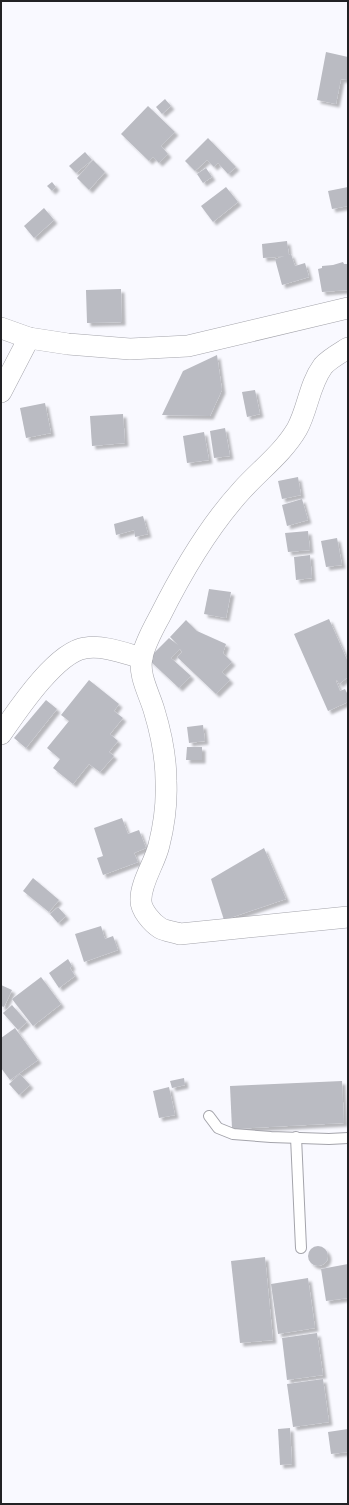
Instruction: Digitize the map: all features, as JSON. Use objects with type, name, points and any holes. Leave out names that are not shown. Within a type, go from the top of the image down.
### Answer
[{"type":"street","points":[[1,328],[29,338],[68,344],[130,349],[188,346],[348,308]]},
{"type":"street","points":[[1,392],[29,338]]},
{"type":"street","points":[[348,348],[324,365],[314,381],[297,429],[278,452],[241,491],[216,522],[195,553],[175,585],[153,630],[142,658],[142,676],[154,710],[162,743],[166,780],[166,805],[159,846],[142,890],[141,902],[147,916],[160,928],[180,934],[348,917]]},
{"type":"street","points":[[1,734],[35,686],[67,656],[84,648],[98,648],[142,658]]},
{"type":"lane","points":[[209,1116],[218,1128],[233,1134],[271,1138],[348,1138]]},
{"type":"lane","points":[[296,1137],[301,1248]]},
{"type":"building","points":[[326,52],[348,57],[348,80],[341,79],[336,104],[317,100]]},
{"type":"building","points":[[165,99],[171,106],[162,114],[156,107]]},
{"type":"building","points":[[148,106],[175,132],[161,146],[168,154],[159,163],[153,157],[149,161],[121,134]]},
{"type":"building","points":[[208,138],[236,167],[228,174],[218,163],[214,167],[207,160],[195,171],[185,161]]},
{"type":"building","points":[[85,152],[92,160],[76,173],[69,166]]},
{"type":"building","points":[[93,160],[105,172],[89,190],[77,178]]},
{"type":"building","points":[[206,168],[212,177],[203,183],[197,174]]},
{"type":"building","points":[[52,182],[56,187],[52,191],[47,186]]},
{"type":"building","points":[[226,187],[238,202],[213,222],[201,206]]},
{"type":"building","points":[[348,187],[348,206],[332,209],[328,191]]},
{"type":"building","points":[[44,208],[54,220],[34,238],[24,226]]},
{"type":"building","points":[[287,241],[289,256],[263,258],[262,244]]},
{"type":"building","points":[[291,254],[295,266],[305,263],[309,277],[282,285],[275,259]]},
{"type":"building","points":[[343,262],[344,264],[347,264],[348,290],[322,292],[318,269],[322,268],[322,266]]},
{"type":"building","points":[[121,289],[122,322],[87,323],[86,290]]},
{"type":"building","points":[[217,355],[222,390],[210,416],[162,415],[183,371]]},
{"type":"building","points":[[255,390],[260,414],[247,417],[242,392]]},
{"type":"building","points":[[45,403],[51,433],[26,438],[20,408]]},
{"type":"building","points":[[123,414],[125,443],[92,446],[90,416]]},
{"type":"building","points":[[225,428],[230,456],[214,458],[210,431]]},
{"type":"building","points":[[204,432],[209,460],[187,463],[183,436]]},
{"type":"building","points":[[298,477],[301,495],[282,499],[278,481]]},
{"type":"building","points":[[302,499],[308,520],[287,526],[282,505]]},
{"type":"building","points":[[143,516],[148,534],[135,537],[134,530],[116,535],[114,524]]},
{"type":"building","points":[[308,531],[310,550],[288,552],[285,533]]},
{"type":"building","points":[[337,538],[342,565],[326,567],[321,541]]},
{"type":"building","points":[[310,555],[312,578],[296,580],[294,557]]},
{"type":"building","points":[[209,589],[231,592],[226,618],[204,614]]},
{"type":"building","points":[[329,619],[348,662],[348,677],[339,684],[337,680],[336,681],[340,691],[345,689],[348,695],[348,702],[328,711],[294,634]]},
{"type":"building","points":[[186,620],[197,631],[226,644],[223,653],[232,662],[222,672],[230,680],[216,694],[177,657],[182,652],[180,649],[171,658],[191,676],[179,688],[148,659],[169,638],[178,645],[170,637]]},
{"type":"building","points":[[89,680],[119,704],[114,711],[123,718],[110,734],[118,741],[109,752],[114,756],[100,772],[89,764],[73,784],[53,768],[60,759],[47,748],[69,721],[61,715]]},
{"type":"building","points":[[46,700],[57,709],[26,748],[14,738]]},
{"type":"building","points":[[203,725],[205,741],[189,743],[187,727]]},
{"type":"building","points":[[187,747],[202,747],[202,760],[186,760]]},
{"type":"building","points":[[122,818],[128,834],[139,830],[146,848],[134,853],[138,862],[103,875],[97,858],[103,856],[94,828]]},
{"type":"building","points":[[264,848],[286,899],[224,920],[211,879]]},
{"type":"building","points":[[33,878],[59,900],[49,912],[23,891]]},
{"type":"building","points":[[58,907],[66,916],[58,923],[50,914]]},
{"type":"building","points":[[101,926],[105,939],[113,936],[118,950],[84,962],[75,934]]},
{"type":"building","points":[[68,959],[72,966],[70,968],[75,976],[59,988],[49,973]]},
{"type":"building","points":[[41,977],[61,1004],[33,1026],[12,999]]},
{"type":"building","points":[[1,985],[12,990],[4,1007],[1,1006]]},
{"type":"building","points":[[12,1005],[27,1022],[18,1030],[3,1013]]},
{"type":"building","points":[[15,1028],[38,1060],[10,1080],[1,1068],[1,1038]]},
{"type":"building","points":[[20,1074],[30,1085],[19,1095],[9,1084]]},
{"type":"building","points":[[184,1078],[185,1085],[172,1088],[170,1081]]},
{"type":"building","points":[[342,1081],[344,1123],[232,1129],[230,1086]]},
{"type":"building","points":[[169,1087],[175,1115],[159,1118],[153,1091]]},
{"type":"building","points":[[318,1246],[325,1249],[328,1256],[325,1263],[318,1266],[311,1263],[308,1256],[311,1249]]},
{"type":"building","points":[[265,1257],[273,1340],[240,1343],[231,1261]]},
{"type":"building","points":[[348,1264],[348,1298],[326,1301],[321,1269]]},
{"type":"building","points":[[308,1278],[315,1328],[278,1334],[271,1284]]},
{"type":"building","points":[[317,1333],[323,1375],[287,1380],[282,1338]]},
{"type":"building","points":[[323,1379],[329,1422],[293,1427],[287,1384]]},
{"type":"building","points":[[290,1428],[292,1464],[280,1465],[278,1429]]},
{"type":"building","points":[[348,1429],[348,1452],[331,1454],[328,1432]]}]
